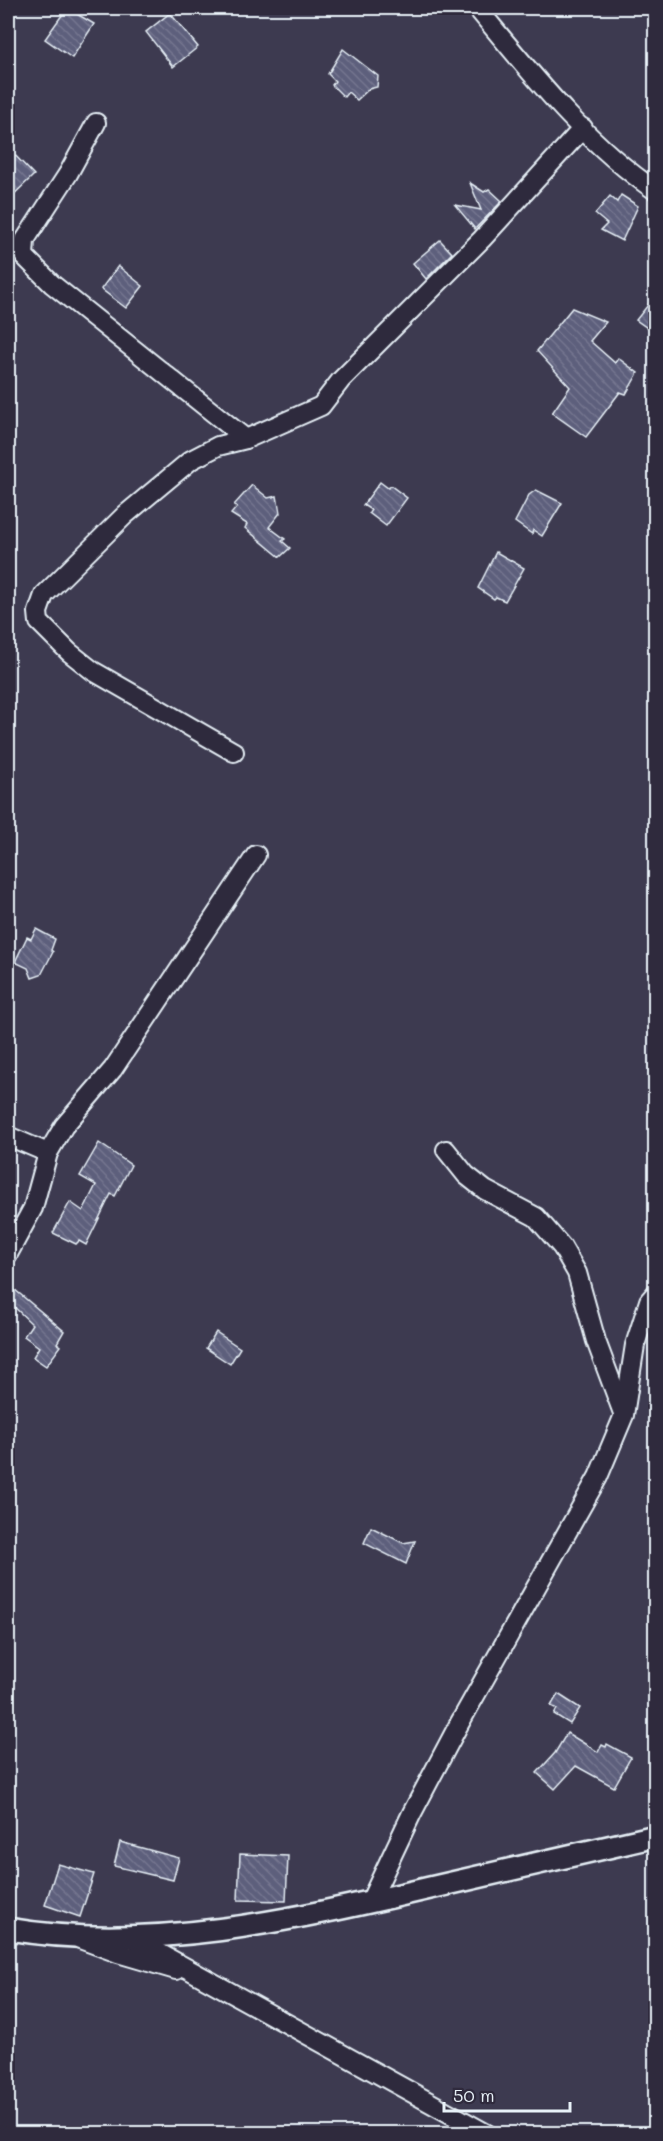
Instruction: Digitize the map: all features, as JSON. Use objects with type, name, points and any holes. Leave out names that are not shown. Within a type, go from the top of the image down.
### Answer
[{"type":"street","points":[[477,8],[548,92],[583,128],[628,172],[656,191]]},
{"type":"street","points":[[96,123],[68,174],[25,240],[24,256],[52,285],[246,439]]},
{"type":"street","points":[[234,752],[93,671],[39,622],[38,612],[44,595],[80,557],[191,460],[218,446],[246,439],[321,406],[341,380],[482,239],[583,128]]},
{"type":"street","points":[[8,1254],[33,1208],[48,1153],[64,1126],[119,1060],[256,855]]},
{"type":"street","points":[[8,1136],[48,1153]]},
{"type":"street","points":[[446,1150],[466,1175],[485,1190],[536,1217],[562,1247],[577,1273],[596,1341],[624,1415]]},
{"type":"street","points":[[370,1902],[412,1813],[458,1726],[598,1477],[624,1415],[635,1345],[649,1301],[656,1293]]},
{"type":"street","points":[[8,1929],[130,1938],[257,1924],[370,1902],[656,1836]]},
{"type":"street","points":[[70,1935],[118,1953],[190,1973]]},
{"type":"street","points":[[130,1938],[190,1973],[359,2061],[487,2133]]},
{"type":"building","points":[[67,8],[94,24],[72,58],[45,39]]},
{"type":"building","points":[[170,13],[198,47],[173,67],[146,32]]},
{"type":"building","points":[[343,49],[378,76],[377,87],[369,89],[357,100],[348,92],[344,97],[332,85],[335,81],[328,74]]},
{"type":"building","points":[[8,148],[34,175],[8,200]]},
{"type":"building","points":[[470,183],[484,192],[489,189],[502,201],[475,229],[455,205],[481,210]]},
{"type":"building","points":[[621,195],[638,206],[622,241],[601,230],[607,224],[595,214],[610,196],[617,202]]},
{"type":"building","points":[[440,240],[452,253],[426,279],[413,263]]},
{"type":"building","points":[[118,266],[143,286],[126,308],[101,289]]},
{"type":"building","points":[[656,295],[656,334],[636,320]]},
{"type":"building","points":[[572,308],[606,322],[590,341],[615,363],[618,358],[638,373],[626,394],[620,392],[586,437],[552,413],[570,387],[537,351]]},
{"type":"building","points":[[380,482],[388,488],[391,486],[407,498],[386,526],[369,513],[371,510],[363,505]]},
{"type":"building","points":[[252,485],[268,498],[277,496],[280,513],[269,527],[285,539],[282,541],[290,548],[280,557],[245,528],[247,524],[231,514],[237,507],[234,505]]},
{"type":"building","points":[[536,490],[562,503],[542,536],[533,530],[532,534],[515,522],[529,495]]},
{"type":"building","points":[[496,552],[524,568],[505,601],[496,597],[494,599],[478,588]]},
{"type":"building","points":[[36,929],[55,939],[51,950],[53,952],[41,975],[32,978],[28,968],[15,962],[27,937],[31,939]]},
{"type":"building","points":[[99,1143],[131,1165],[115,1196],[111,1194],[86,1245],[79,1241],[76,1244],[53,1233],[70,1202],[83,1211],[96,1185],[80,1176]]},
{"type":"building","points":[[8,1284],[64,1331],[57,1343],[61,1346],[46,1366],[33,1357],[39,1347],[24,1336],[32,1324],[8,1301]]},
{"type":"building","points":[[216,1332],[240,1348],[230,1364],[206,1348]]},
{"type":"building","points":[[371,1527],[403,1543],[415,1541],[406,1564],[364,1543]]},
{"type":"building","points":[[558,1694],[580,1708],[570,1724],[554,1714],[557,1709],[551,1706]]},
{"type":"building","points":[[567,1733],[598,1752],[602,1745],[606,1747],[607,1744],[631,1757],[614,1787],[576,1766],[555,1789],[537,1773],[555,1753]]},
{"type":"building","points":[[120,1842],[179,1858],[173,1880],[114,1866]]},
{"type":"building","points":[[240,1854],[288,1856],[286,1901],[238,1900]]},
{"type":"building","points":[[58,1864],[94,1874],[80,1917],[45,1905]]}]
